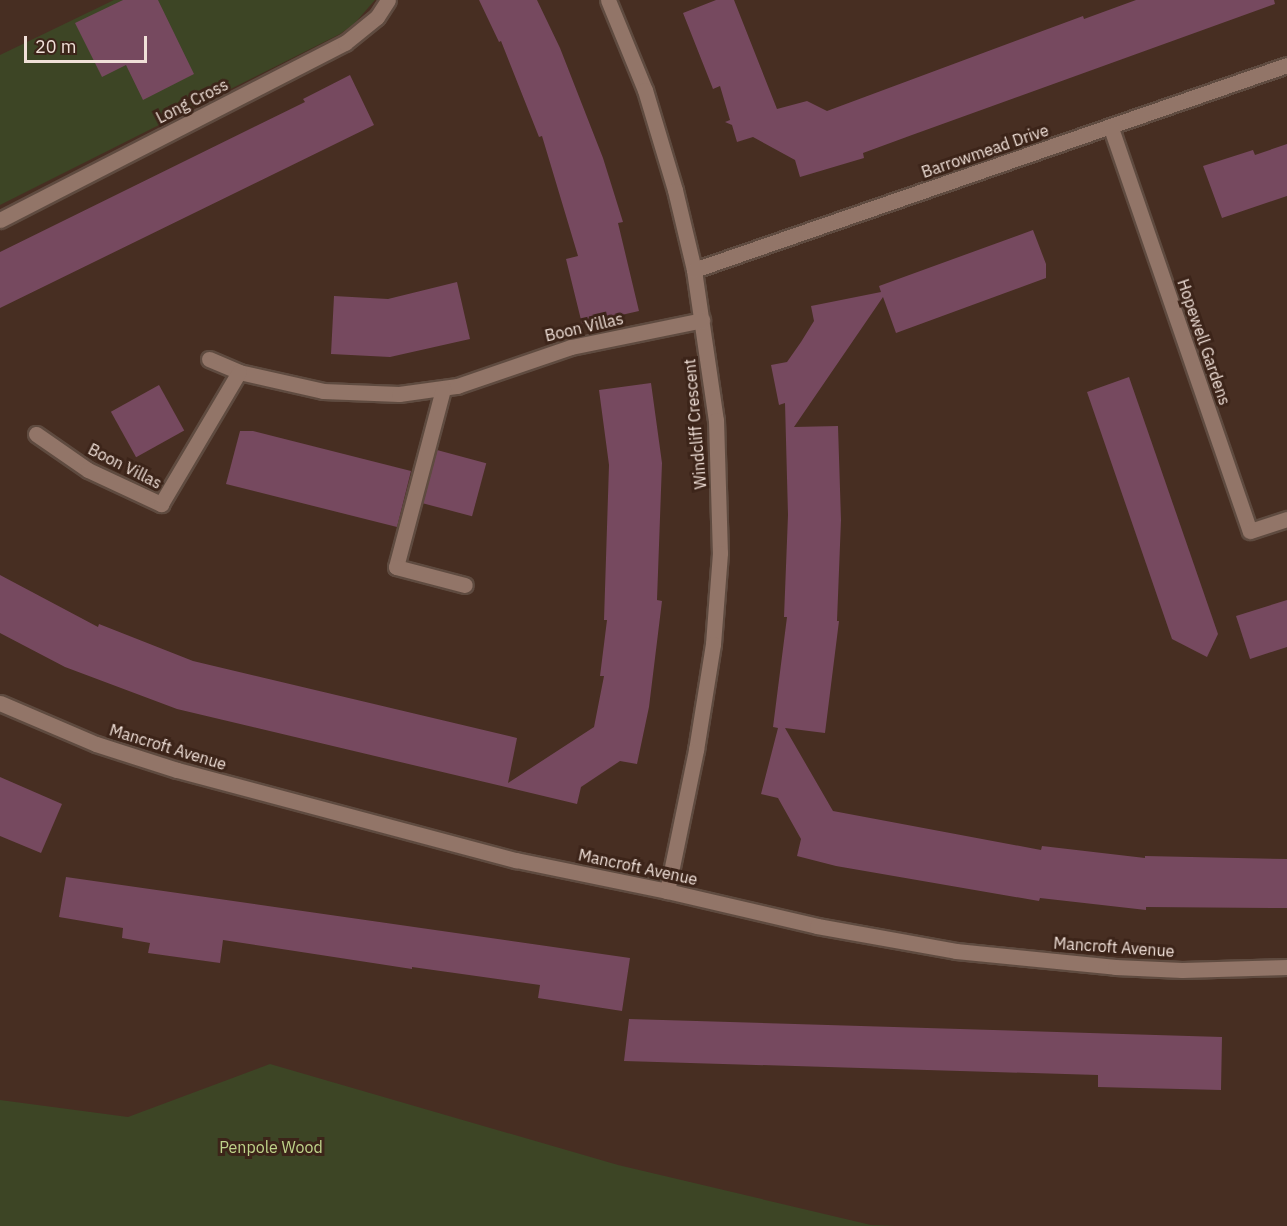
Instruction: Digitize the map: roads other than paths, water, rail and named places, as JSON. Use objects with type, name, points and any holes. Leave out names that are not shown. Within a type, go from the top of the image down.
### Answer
[{"type":"street","name":"Long Cross","points":[[0,220],[345,43],[377,17],[388,0]]},
{"type":"street","name":"Windcliff Crescent","points":[[608,0],[645,90],[675,190],[694,270],[716,420],[720,553],[713,644],[696,750],[668,891]]},
{"type":"street","name":"Barrowmead Drive","points":[[694,270],[1111,128],[1287,65]]},
{"type":"street","name":"Hopewell Gardens","points":[[1111,128],[1250,531],[1287,519]]},
{"type":"street","name":"Boon Villas","points":[[209,359],[239,372],[323,391],[399,394],[443,389],[493,375],[543,355],[571,347],[702,320]]},
{"type":"street","name":"Boon Villas","points":[[36,434],[88,470],[161,504],[239,372]]},
{"type":"street","points":[[443,389],[396,567],[465,585]]},
{"type":"street","name":"Mancroft Avenue","points":[[0,703],[96,744],[177,770],[516,860],[668,891],[817,926],[956,951],[1115,967],[1223,970],[1287,967]]},
{"type":"park label","name":"Penpole Wood","points":[[271,1147]]}]
